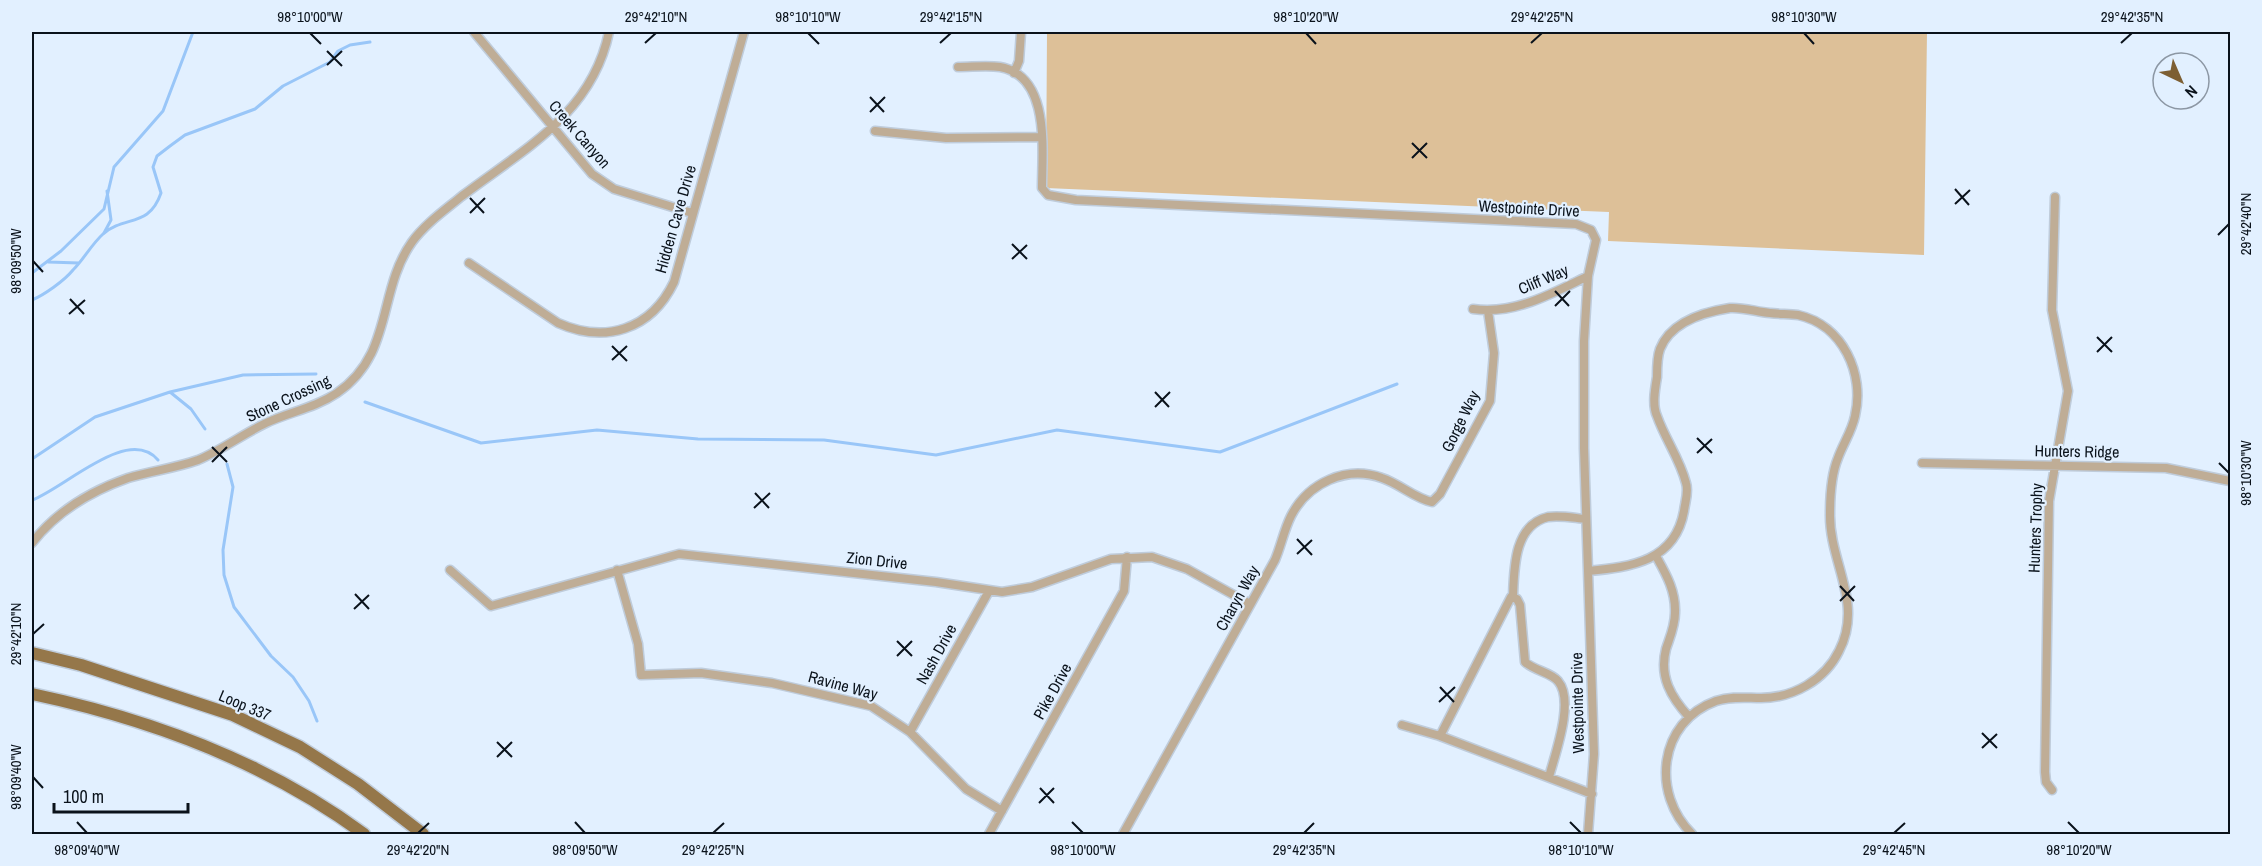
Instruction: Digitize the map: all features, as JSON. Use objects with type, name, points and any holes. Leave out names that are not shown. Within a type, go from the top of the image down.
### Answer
[{"type":"main road","name":"Loop 337","points":[[32,652],[81,665],[233,715],[300,747],[358,784],[423,834]]},
{"type":"main road","points":[[32,661],[81,665]]},
{"type":"main road","points":[[33,694],[157,728],[242,762],[295,788],[364,834]]},
{"type":"street","name":"Creek Canyon","points":[[474,32],[592,174],[604,183],[634,196],[692,213]]},
{"type":"street","name":"Stone Crossing","points":[[32,543],[65,509],[116,483],[197,460],[269,421],[306,409],[338,393],[363,369],[375,348],[399,267],[412,241],[439,214],[554,127],[589,87],[604,52],[609,32]]},
{"type":"street","name":"Hidden Cave Drive","points":[[469,263],[558,323],[589,333],[620,331],[654,311],[668,295],[674,282],[744,32]]},
{"type":"street","points":[[958,67],[999,67],[1014,73],[1018,61],[1021,32]]},
{"type":"street","name":"Westpointe Drive","points":[[1014,73],[1030,90],[1040,107],[1042,188],[1048,195],[1076,200],[1582,225],[1591,230],[1595,237],[1588,276],[1584,341],[1586,519],[1594,754],[1588,834]]},
{"type":"street","points":[[875,131],[946,138],[1042,137]]},
{"type":"street","name":"Hunters Trophy","points":[[2052,790],[2046,782],[2045,772],[2049,501],[2068,391],[2052,310],[2055,197]]},
{"type":"street","name":"Cliff Way","points":[[1473,309],[1488,311],[1535,301],[1588,276]]},
{"type":"street","points":[[1588,571],[1623,567],[1656,556],[1681,528],[1688,487],[1669,440],[1655,414],[1655,390],[1660,348],[1674,331],[1693,316],[1733,308],[1800,316],[1831,332],[1844,347],[1856,369],[1856,416],[1836,461],[1830,515],[1833,544],[1849,600],[1844,641],[1830,666],[1805,687],[1776,697],[1732,697],[1717,701],[1689,717],[1671,744],[1665,777],[1673,810],[1692,834]]},
{"type":"street","name":"Gorge Way","points":[[1432,502],[1440,494],[1490,401],[1494,352],[1488,311]]},
{"type":"street","name":"Hunters Ridge","points":[[1922,463],[2166,468],[2230,481]]},
{"type":"street","name":"Charyn Way","points":[[1123,834],[1275,560],[1296,507],[1310,492],[1326,481],[1349,474],[1374,476],[1394,483],[1422,500],[1432,502]]},
{"type":"street","points":[[1549,777],[1562,730],[1562,689],[1554,678],[1525,662],[1520,605],[1514,597],[1519,545],[1533,522],[1551,517],[1586,519]]},
{"type":"street","name":"Zion Drive","points":[[450,570],[491,606],[679,554],[936,582],[1002,592],[1032,587],[1079,569],[1127,557],[1161,558],[1198,575],[1250,604]]},
{"type":"street","points":[[1656,556],[1670,580],[1675,601],[1674,625],[1664,659],[1665,680],[1674,698],[1689,717]]},
{"type":"street","name":"Pike Drive","points":[[989,834],[1124,591],[1127,557]]},
{"type":"street","name":"Ravine Way","points":[[617,570],[638,644],[641,675],[700,673],[772,682],[862,703],[882,711],[910,732],[966,789],[1002,811]]},
{"type":"street","name":"Nash Drive","points":[[910,732],[989,591]]},
{"type":"street","points":[[1440,736],[1509,599],[1514,597]]},
{"type":"street","points":[[1402,724],[1440,736],[1592,794]]},
{"type":"shaded area","points":[[1047,32],[1927,32],[1924,255],[1608,241],[1609,212],[1046,188]]},
{"type":"waterway","points":[[32,273],[61,251],[104,209],[114,167],[163,111],[193,32]]},
{"type":"waterway","points":[[32,300],[64,279],[103,234],[111,228],[136,220],[150,212],[161,193],[153,167],[157,156],[170,146],[185,135],[255,109],[283,86],[330,62],[338,51],[350,45],[370,42]]},
{"type":"waterway","points":[[104,233],[111,220],[107,191]]},
{"type":"waterway","points":[[48,262],[79,263]]},
{"type":"waterway","points":[[32,459],[95,417],[170,392],[243,375],[316,374]]},
{"type":"waterway","points":[[365,402],[481,443],[597,430],[698,439],[824,440],[936,455],[1057,430],[1220,452],[1397,384]]},
{"type":"waterway","points":[[170,392],[191,409],[205,429]]},
{"type":"waterway","points":[[32,500],[96,462],[114,454],[130,450],[145,451],[158,460]]},
{"type":"waterway","points":[[227,464],[233,487],[223,550],[224,575],[234,607],[271,656],[293,677],[309,701],[317,721]]}]
